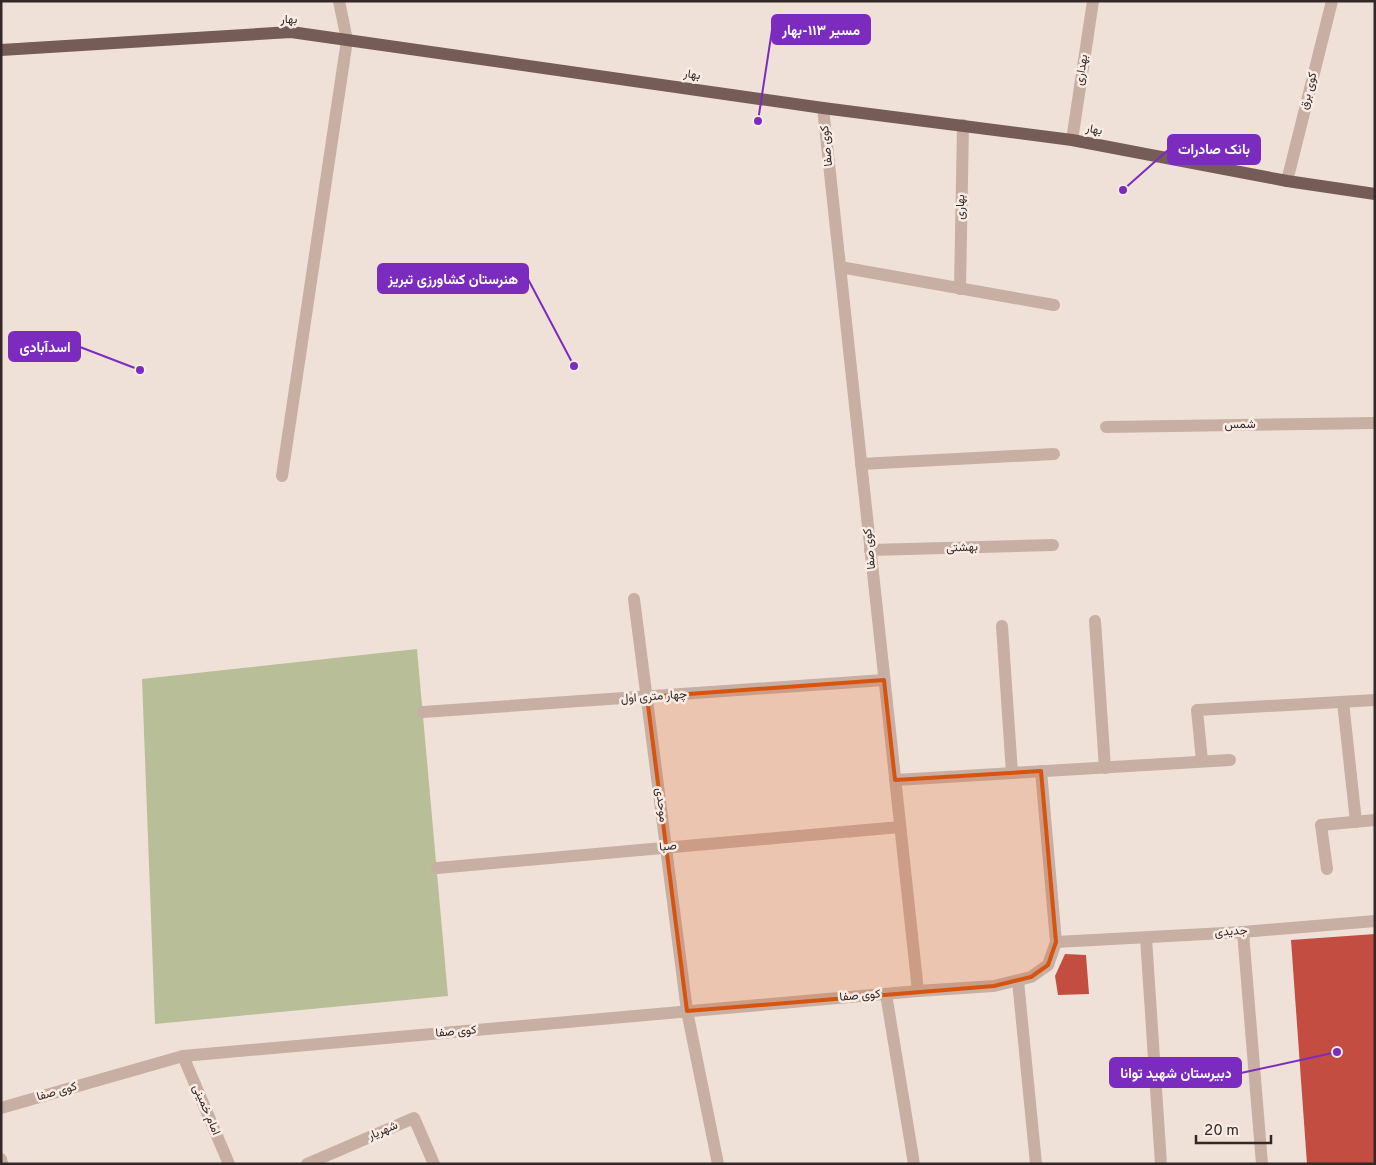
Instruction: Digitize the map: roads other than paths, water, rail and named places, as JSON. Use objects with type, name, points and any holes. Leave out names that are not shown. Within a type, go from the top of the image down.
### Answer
[{"type":"main road","name":"بهار","points":[[1,50],[291,32],[823,108],[1072,140],[1287,181],[1375,194]]},
{"type":"street","points":[[282,476],[347,40],[340,1]]},
{"type":"street","name":"بهداری","points":[[1072,140],[1093,1]]},
{"type":"street","name":"کوی برق","points":[[1287,181],[1332,1]]},
{"type":"street","name":"کوی صفا","points":[[823,108],[918,990]]},
{"type":"street","name":"بهاری","points":[[960,289],[962,125]]},
{"type":"street","points":[[840,267],[1054,305]]},
{"type":"street","name":"شمس","points":[[1106,427],[1375,423]]},
{"type":"street","points":[[861,464],[1054,454]]},
{"type":"street","name":"بهشتی","points":[[870,550],[1053,545]]},
{"type":"street","name":"موحدی","points":[[634,599],[687,1011],[718,1164]]},
{"type":"street","points":[[1095,621],[1105,768]]},
{"type":"street","points":[[1002,626],[1012,773]]},
{"type":"street","name":"چهار متری اول","points":[[423,712],[884,680]]},
{"type":"street","points":[[1202,761],[1197,710],[1375,700]]},
{"type":"street","points":[[1343,702],[1356,822]]},
{"type":"street","points":[[895,780],[1230,760]]},
{"type":"street","points":[[1040,771],[1056,942]]},
{"type":"street","points":[[1327,869],[1321,825],[1375,820]]},
{"type":"street","name":"صبا","points":[[437,868],[900,826]]},
{"type":"street","name":"جدیدی","points":[[1056,942],[1087,942],[1243,932],[1375,921]]},
{"type":"street","points":[[1243,932],[1262,1164]]},
{"type":"street","points":[[1146,938],[1160,1164]]},
{"type":"street","name":"کوی صفا","points":[[1,1108],[183,1056],[918,990],[994,986],[1030,977],[1048,965],[1056,942]]},
{"type":"street","points":[[1018,981],[1036,1164]]},
{"type":"street","points":[[886,994],[914,1164]]},
{"type":"street","name":"امام خمینی","points":[[183,1056],[229,1164]]},
{"type":"street","name":"شهریار","points":[[307,1164],[414,1118],[434,1164]]},
{"type":"street","points":[[1,1159],[2,1164]]},
{"type":"place","name":"مسیر ۱۱۳-بهار","points":[[758,121]]},
{"type":"place","name":"بانک صادرات","points":[[1123,190]]},
{"type":"place","name":"هنرستان کشاورزی تبریز","points":[[574,366]]},
{"type":"place","name":"اسدآبادی","points":[[140,370]]},
{"type":"place","name":"دبیرستان شهید توانا","points":[[1337,1052]]}]
